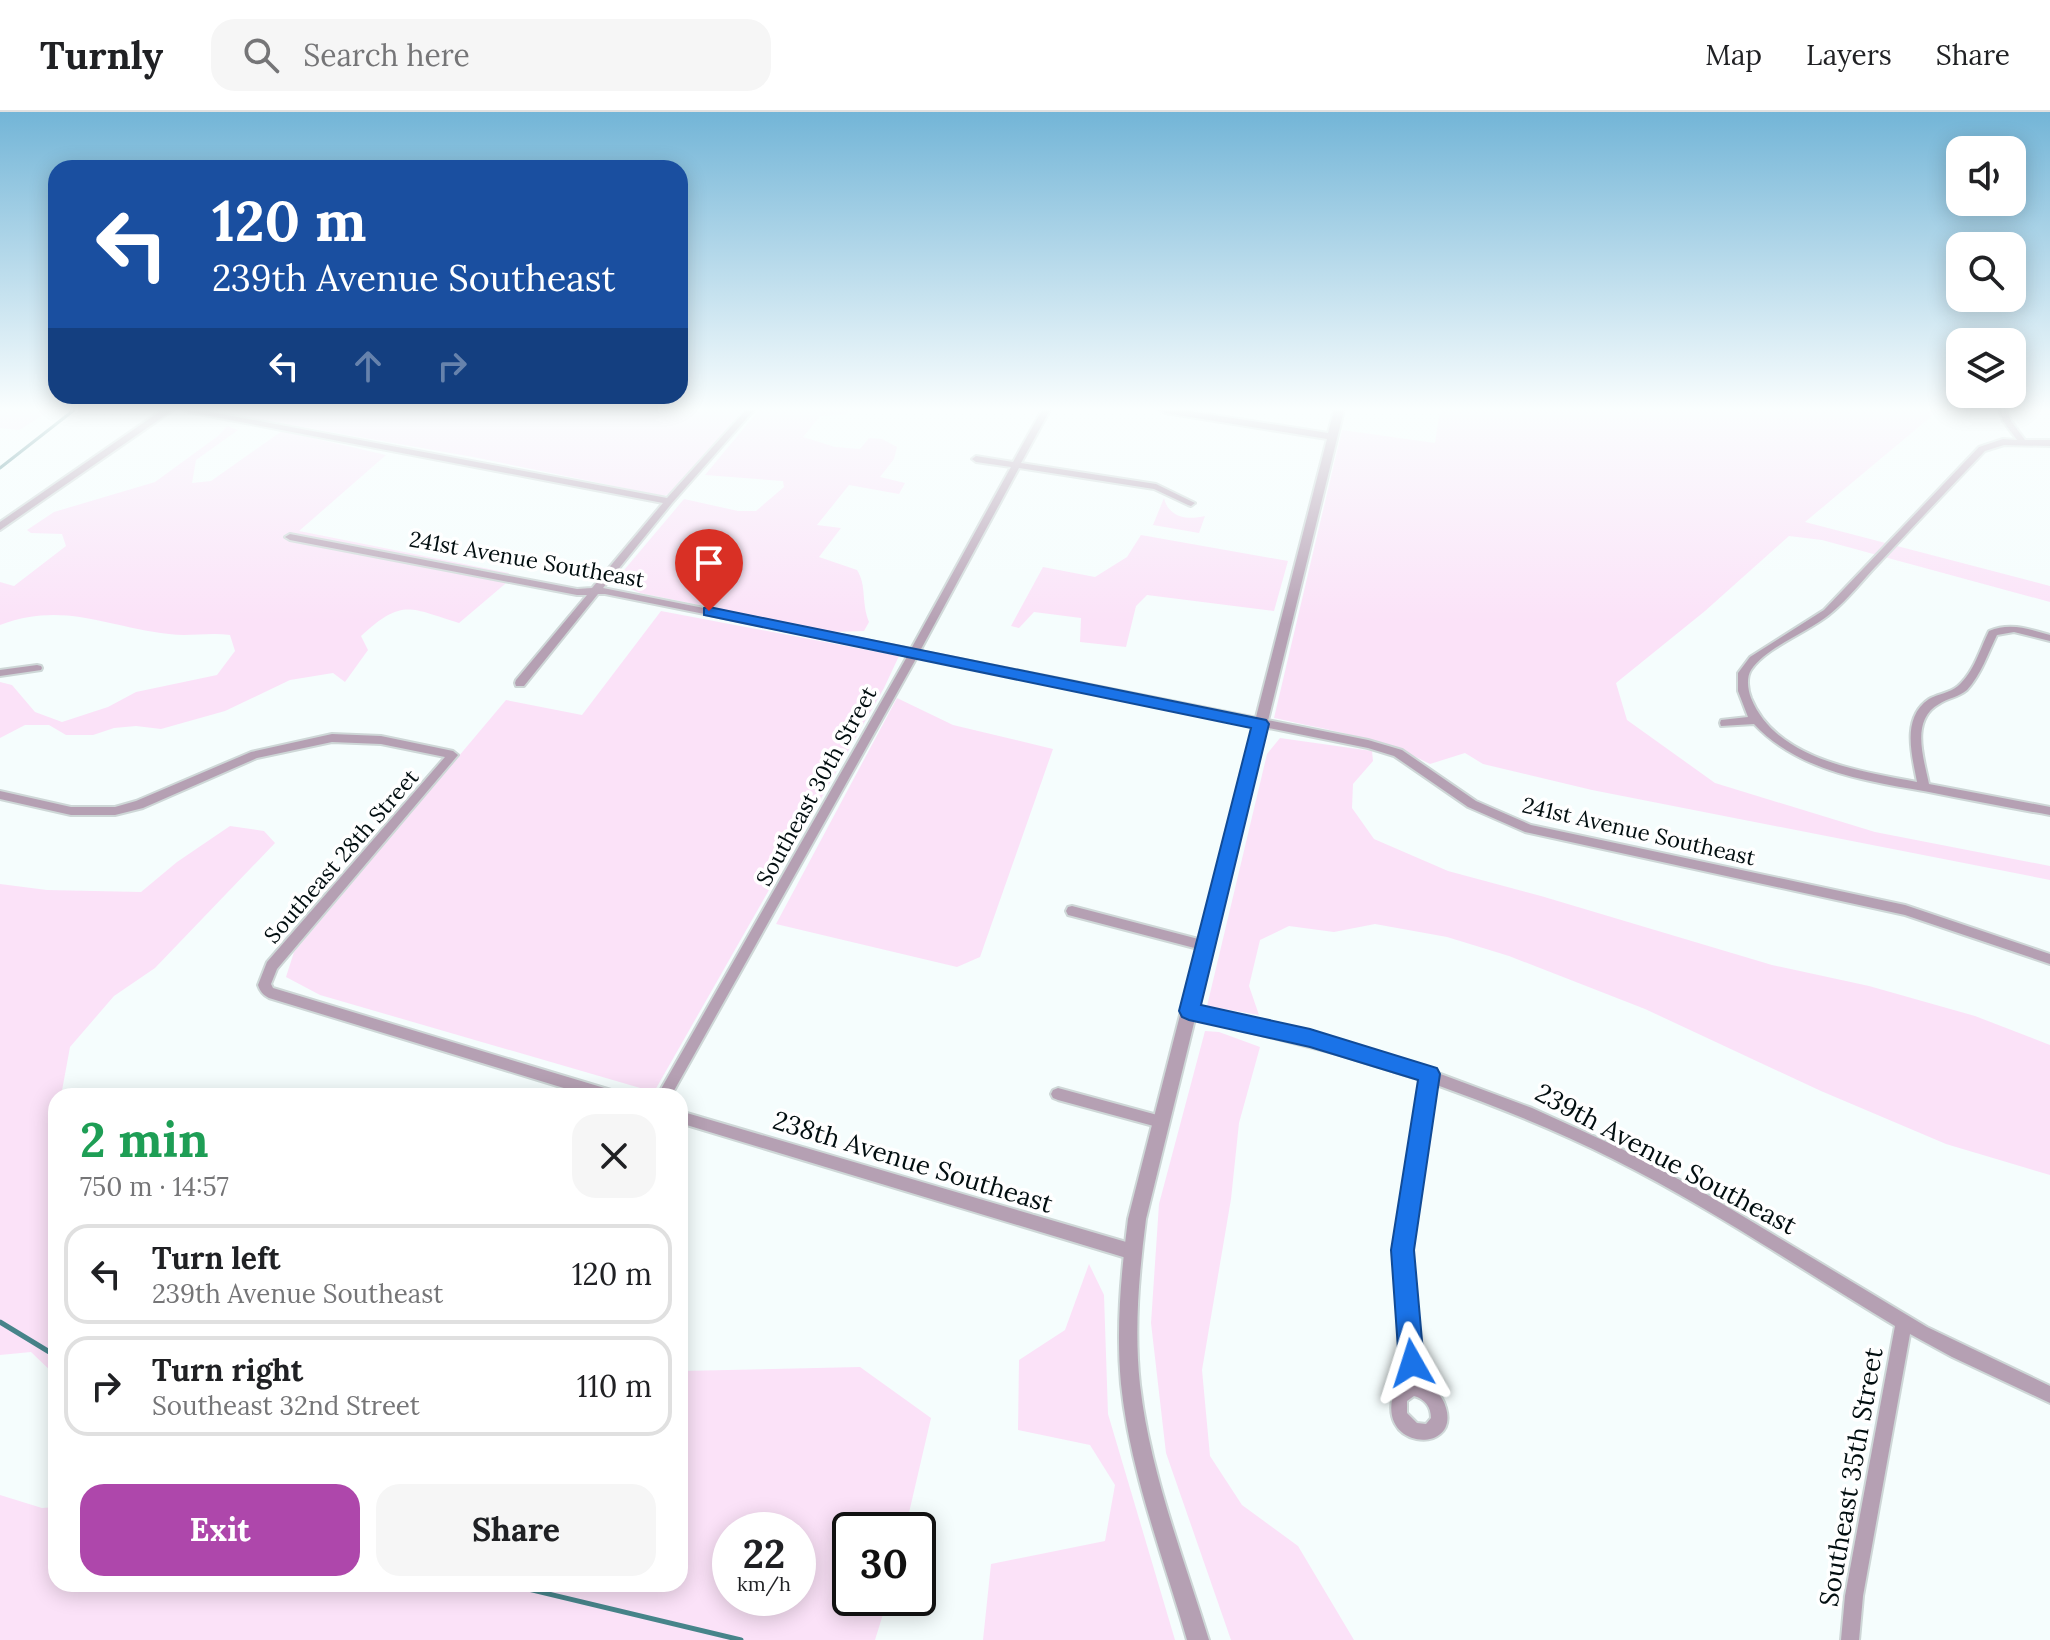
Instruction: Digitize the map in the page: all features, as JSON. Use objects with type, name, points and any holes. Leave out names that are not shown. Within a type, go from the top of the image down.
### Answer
[{"type":"street","points":[[0,527],[66,481]]},
{"type":"street","points":[[568,481],[669,501]]},
{"type":"street","points":[[520,683],[687,481]]},
{"type":"street","name":"Southeast 30th Street","points":[[669,1088],[1008,481]]},
{"type":"street","points":[[1118,481],[1156,487],[1191,503]]},
{"type":"street","points":[[1198,1640],[1134,1408],[1128,1309],[1133,1252],[1137,1219],[1321,481]]},
{"type":"street","points":[[1951,481],[1827,612],[1754,659],[1743,673],[1742,681],[1755,718],[1788,747],[1819,763],[1864,776],[2050,811]]},
{"type":"street","name":"241st Avenue Southeast","points":[[290,537],[914,653],[1350,740],[1398,753],[1472,804],[1529,829],[1905,910],[2050,959]]},
{"type":"street","points":[[1924,787],[1915,734],[1918,719],[1929,704],[1958,692],[1965,685],[1993,633],[2004,628],[2050,638]]},
{"type":"street","points":[[0,673],[37,668]]},
{"type":"street","points":[[1725,723],[1755,718]]},
{"type":"street","name":"Southeast 28th Street","points":[[0,795],[71,811],[115,811],[139,805],[255,755],[332,738],[381,740],[453,755],[272,966],[264,985],[269,992],[585,1088]]},
{"type":"street","points":[[1072,911],[1206,946]]},
{"type":"street","name":"239th Avenue Southeast","points":[[1189,1011],[1310,1038],[1429,1074],[1577,1134],[1756,1229],[1904,1322],[2050,1395]]},
{"type":"street","points":[[1414,1388],[1402,1250],[1429,1074]]},
{"type":"street","points":[[1058,1094],[1161,1122]]},
{"type":"street","name":"238th Avenue Southeast","points":[[688,1119],[1133,1252]]},
{"type":"street","name":"Southeast 35th Street","points":[[1850,1640],[1854,1596],[1904,1322]]},
{"type":"shaded area","points":[[356,481],[299,531],[509,573],[505,584],[459,623],[407,610],[387,616],[361,636],[368,650],[345,682],[333,673],[290,680],[225,711],[161,729],[136,726],[114,728],[93,735],[66,735],[49,725],[25,725],[0,738],[0,682],[12,685],[35,712],[62,722],[108,707],[136,692],[217,675],[235,651],[230,635],[169,634],[65,615],[23,618],[0,625],[0,582],[14,586],[66,546],[62,534],[31,533],[27,530],[54,512],[155,482]]},
{"type":"shaded area","points":[[591,481],[685,481],[677,491],[663,496]]},
{"type":"shaded area","points":[[783,481],[905,483],[899,494],[849,485],[817,525],[841,528],[819,557],[857,570],[869,622],[864,631],[834,632],[640,593],[614,582],[684,499],[738,511],[756,511],[784,487]]},
{"type":"shaded area","points":[[1330,481],[1854,481],[1805,522],[2050,586],[2050,602],[1822,540],[1789,536],[1705,611],[1616,683],[1627,720],[1715,783],[1875,832],[2050,866],[2050,880],[1592,790],[1483,764],[1465,753],[1430,764],[1372,741],[1274,718]]},
{"type":"shaded area","points":[[1164,498],[1169,509],[1178,516],[1205,516],[1199,533],[1153,525]]},
{"type":"shaded area","points":[[1141,535],[1288,561],[1274,611],[1147,595],[1136,606],[1126,647],[1080,642],[1081,618],[1034,612],[1019,628],[1011,626],[1043,567],[1095,577],[1127,557]]},
{"type":"shaded area","points":[[661,611],[899,656],[884,688],[656,1088],[640,1088],[320,995],[286,977],[294,952],[506,700],[582,715]]},
{"type":"shaded area","points":[[897,698],[953,725],[1053,749],[980,957],[957,967],[776,924]]},
{"type":"shaded area","points":[[1280,738],[1372,751],[1373,761],[1353,784],[1352,808],[1374,839],[1448,871],[1772,965],[1869,986],[1975,1016],[2050,1045],[2050,1175],[1946,1144],[1821,1091],[1645,1009],[1509,956],[1447,937],[1375,924],[1334,932],[1289,926],[1260,940],[1249,986],[1259,1015],[1207,1006],[1267,754]]},
{"type":"shaded area","points":[[230,826],[264,831],[275,843],[155,968],[114,996],[70,1047],[62,1088],[48,1088],[48,1368],[31,1352],[0,1355],[0,884],[47,890],[141,892],[177,862]]},
{"type":"shaded area","points":[[1205,1031],[1219,1032],[1260,1047],[1239,1123],[1231,1199],[1202,1370],[1210,1456],[1242,1505],[1298,1546],[1354,1640],[1231,1640],[1166,1453],[1151,1323],[1159,1204]]},
{"type":"shaded area","points":[[1089,1264],[1104,1295],[1108,1414],[1175,1640],[983,1640],[991,1564],[1105,1541],[1115,1485],[1090,1445],[1018,1430],[1019,1360],[1065,1330]]},
{"type":"shaded area","points":[[860,1367],[931,1418],[909,1512],[832,1512],[832,1616],[882,1616],[875,1640],[0,1640],[0,1495],[48,1508],[48,1592],[688,1592],[688,1371]]},
{"type":"waterway","points":[[0,1322],[48,1351]]},
{"type":"waterway","points":[[540,1592],[741,1640]]},
{"type":"route","points":[[709,611],[1261,724],[1189,1011],[1310,1038],[1429,1074],[1402,1250],[1412,1363]]}]
